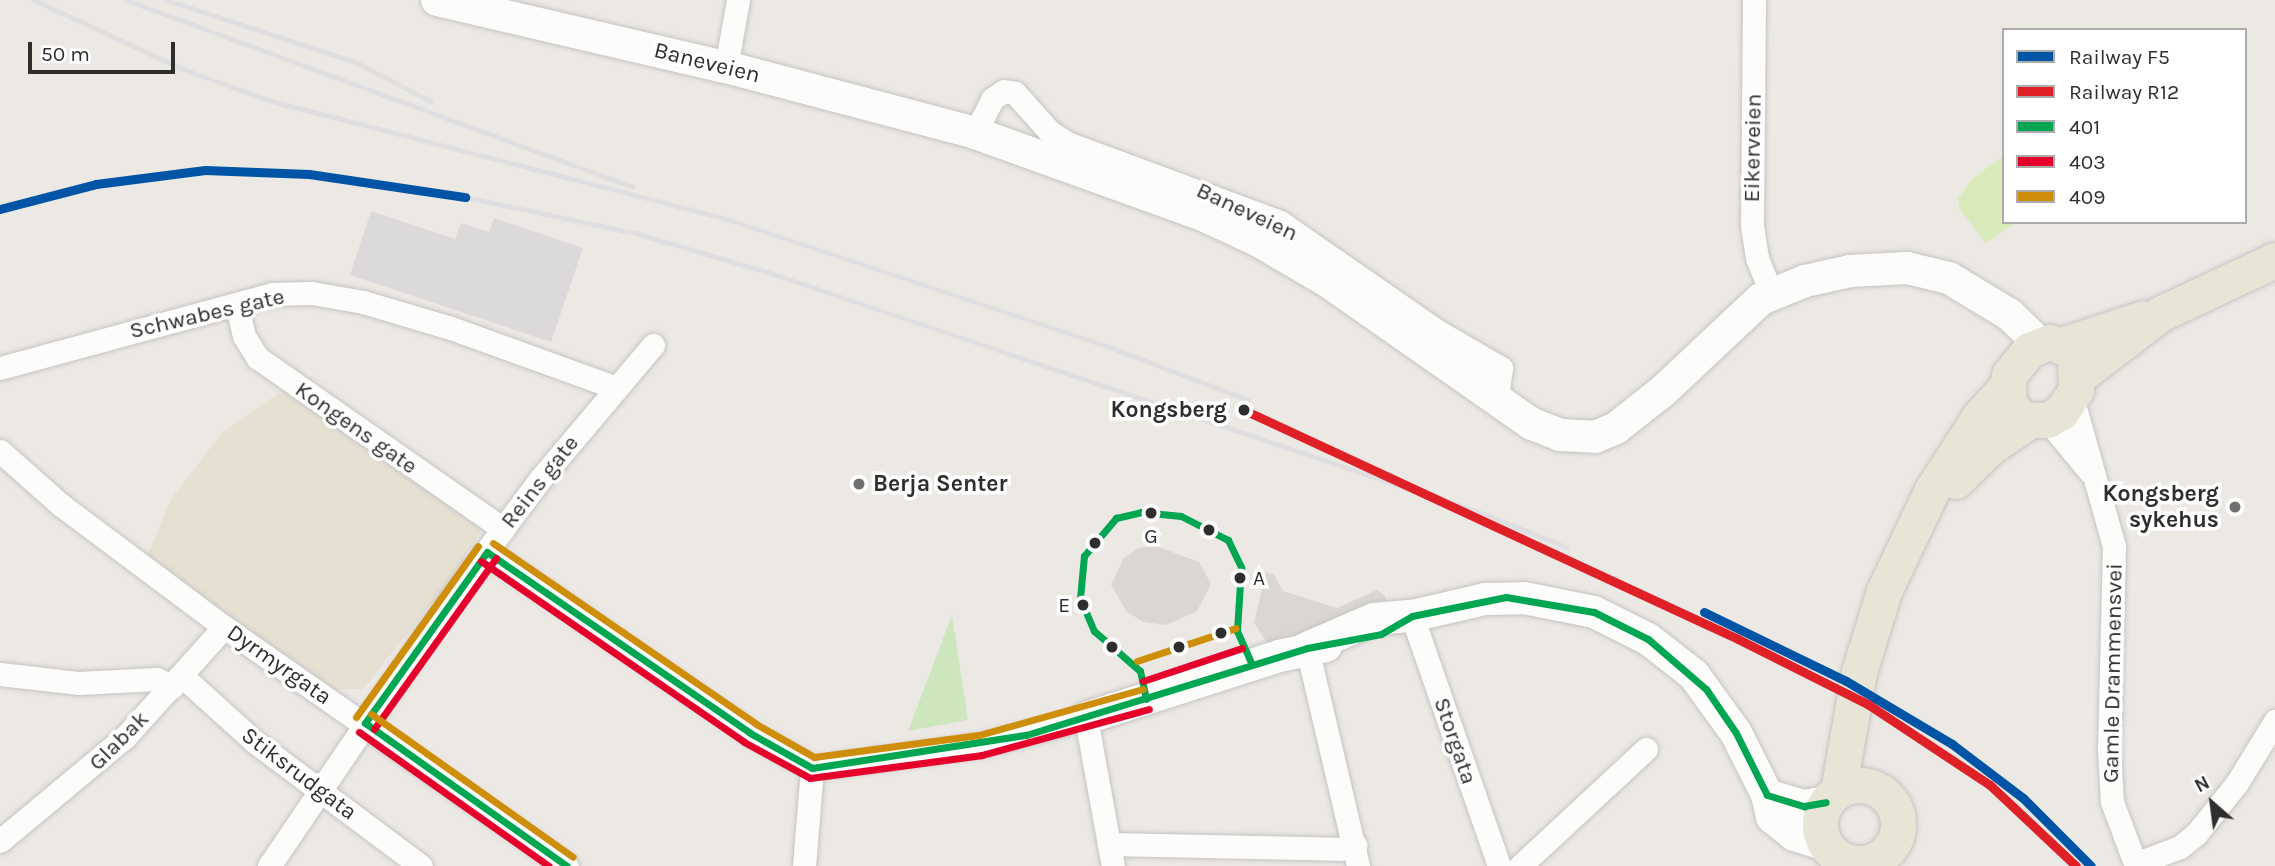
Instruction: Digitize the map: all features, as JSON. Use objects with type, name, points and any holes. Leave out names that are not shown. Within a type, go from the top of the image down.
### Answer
[{"type":"main road","name":"Baneveien","points":[[437,0],[497,6],[975,133],[1205,216],[1257,240],[1328,281],[1545,432],[1583,438],[1605,434],[1647,405],[1741,315],[1772,293]]},
{"type":"main road","points":[[1835,856],[1820,819],[1832,797],[1874,619],[1919,518],[1979,417],[2030,360],[2160,314],[2275,260]]},
{"type":"main road","points":[[1772,293],[1828,275],[1888,268],[1936,274],[2010,315],[2030,360],[2011,409],[2057,404]]},
{"type":"main road","points":[[1919,518],[1989,447],[2057,404],[2160,314]]},
{"type":"main road","points":[[2030,360],[2075,357],[2057,404]]},
{"type":"main road","points":[[1086,718],[1307,648],[1346,644],[1381,634],[1412,616],[1463,603],[1515,597],[1572,606],[1632,629],[1679,662],[1706,689],[1736,733],[1767,795],[1778,824],[1835,856],[1864,862],[1886,858],[1898,826],[1895,808],[1885,793],[1863,743],[1854,704]]},
{"type":"main road","points":[[1767,795],[1804,806],[1832,797],[1856,784],[1885,793]]},
{"type":"street","points":[[726,67],[738,0]]},
{"type":"street","name":"Eikerveien","points":[[1754,0],[1752,226],[1757,258],[1772,293]]},
{"type":"street","name":"Baneveien","points":[[975,133],[992,99],[1004,91],[1016,93],[1049,131],[1067,143],[1280,222],[1439,332],[1501,368],[1497,398]]},
{"type":"street","name":"Schwabes gate","points":[[0,368],[237,306],[272,294],[312,293],[363,302],[614,387]]},
{"type":"street","name":"Kongens gate","points":[[237,306],[244,336],[258,358],[503,529]]},
{"type":"street","name":"Reins gate","points":[[269,866],[323,792],[333,767],[503,529],[614,387],[653,345]]},
{"type":"street","name":"Gamle Drammensvei","points":[[2057,404],[2095,479],[2114,546],[2109,748],[2112,802],[2135,865]]},
{"type":"street","name":"Gamle Drammensvei","points":[[2057,404],[2095,479]]},
{"type":"street","name":"Dyrmyrgata","points":[[0,452],[61,505],[223,626],[567,866]]},
{"type":"street","points":[[487,552],[750,733],[812,768],[981,745],[1086,718],[1111,855],[1179,856],[1340,849],[1356,855]]},
{"type":"street","name":"Storgata","points":[[1412,616],[1499,866]]},
{"type":"street","name":"Glabak","points":[[0,841],[82,777],[177,681],[223,626]]},
{"type":"street","points":[[1307,648],[1356,855]]},
{"type":"street","points":[[0,674],[79,684],[157,679],[177,681]]},
{"type":"street","name":"Stiksrudgata","points":[[177,681],[421,866]]},
{"type":"street","points":[[2135,865],[2180,847],[2196,834],[2237,783],[2275,721]]},
{"type":"street","points":[[1520,866],[1646,750]]},
{"type":"street","points":[[804,866],[812,768]]},
{"type":"shaded area","points":[[371,211],[455,239],[461,223],[489,232],[494,218],[583,248],[551,342],[350,275]]},
{"type":"shaded area","points":[[296,381],[486,517],[469,557],[363,689],[333,689],[235,627],[148,554],[171,499],[222,433]]},
{"type":"shaded area","points":[[1156,546],[1199,562],[1211,584],[1197,611],[1166,625],[1144,622],[1127,612],[1111,585],[1124,558],[1139,548]]},
{"type":"shaded area","points":[[1266,572],[1274,575],[1283,591],[1337,608],[1377,590],[1385,596],[1386,603],[1275,644],[1266,641],[1254,623]]},
{"type":"green space","points":[[2002,157],[2002,224],[2013,224],[1986,243],[1960,210],[1958,199],[1970,181]]},
{"type":"green space","points":[[952,615],[968,720],[908,731]]},
{"type":"railway","points":[[34,0],[185,70],[271,101],[727,219],[1112,348],[1248,400]]},
{"type":"railway","points":[[126,0],[633,187]]},
{"type":"railway","points":[[166,0],[355,62],[430,101]]},
{"type":"railway","points":[[465,197],[635,233],[773,274],[1492,517],[1566,547]]},
{"type":"rail line","name":"F5","points":[[0,209],[96,184],[205,170],[309,174],[465,197]]},
{"type":"rail line","name":"R12","points":[[1244,410],[1738,639],[1869,705],[1990,785],[2076,866]]},
{"type":"rail line","name":"F5","points":[[1704,612],[1846,681],[1952,744],[2023,798],[2091,866]]},
{"type":"transit line","name":"401","points":[[1146,699],[1140,671],[1094,631],[1080,598],[1084,556],[1116,518],[1141,512],[1181,516],[1228,540],[1241,567],[1237,631],[1252,664]]},
{"type":"transit line","name":"409","points":[[493,543],[756,724],[814,757],[979,735],[1143,689]]},
{"type":"transit line","name":"409","points":[[356,717],[478,546]]},
{"type":"transit line","name":"401","points":[[487,552],[750,733],[812,768],[1026,735],[1307,648],[1381,634],[1412,616],[1506,597],[1594,612],[1648,639],[1706,689],[1736,733],[1767,795],[1804,806],[1826,802]]},
{"type":"transit line","name":"401","points":[[365,723],[487,552]]},
{"type":"transit line","name":"403","points":[[374,729],[496,558]]},
{"type":"transit line","name":"403","points":[[481,561],[744,742],[810,778],[982,755],[1149,709]]},
{"type":"transit line","name":"409","points":[[1137,661],[1236,628]]},
{"type":"transit line","name":"403","points":[[1143,681],[1242,648]]},
{"type":"transit line","name":"409","points":[[371,714],[573,857]]},
{"type":"transit line","name":"401","points":[[365,723],[567,866]]},
{"type":"transit line","name":"403","points":[[359,732],[549,866]]},
{"type":"place","name":"Kongsberg","points":[[1244,410]]},
{"type":"place","name":"Berja Senter","points":[[859,484]]},
{"type":"place","name":"Kongsberg sykehus","points":[[2235,507]]},
{"type":"place","name":"G","points":[[1151,513]]},
{"type":"place","name":"A","points":[[1240,578]]},
{"type":"place","name":"E","points":[[1083,605]]}]
